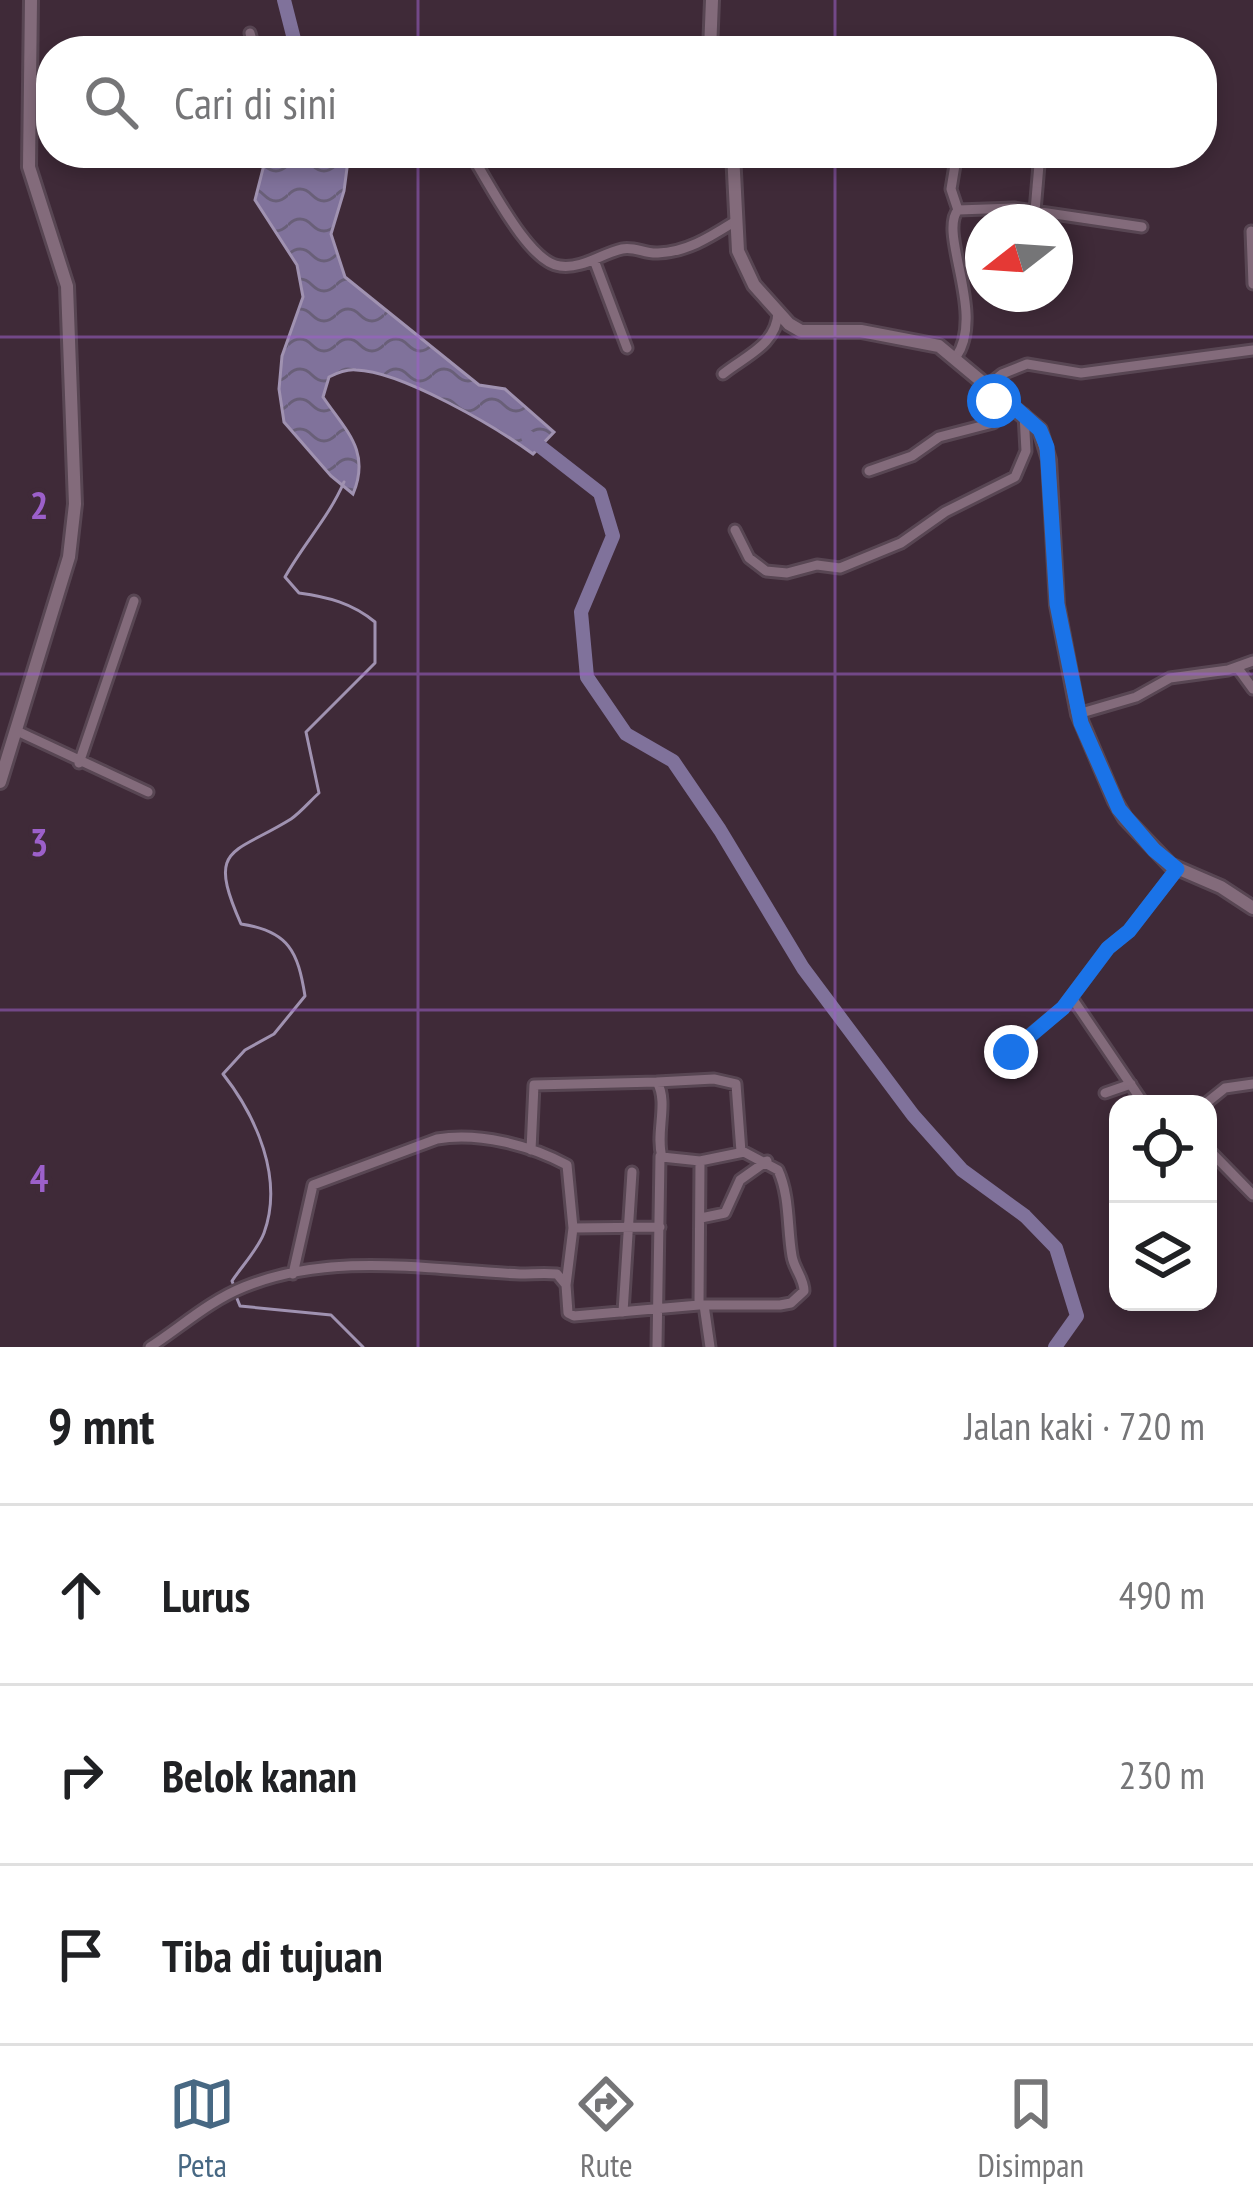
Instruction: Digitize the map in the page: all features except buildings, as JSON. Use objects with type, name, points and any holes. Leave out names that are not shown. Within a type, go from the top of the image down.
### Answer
[{"type":"street","points":[[0,782],[67,564],[75,503],[67,286],[29,166],[31,0]]},
{"type":"street","points":[[711,36],[712,0]]},
{"type":"street","points":[[479,168],[531,250],[557,266],[627,248],[658,254],[689,247],[734,222]]},
{"type":"street","points":[[733,168],[738,251],[747,273],[778,312],[801,331],[921,340],[956,357],[1040,430],[1047,447],[1057,604],[1078,714],[1119,809],[1177,869],[1221,887],[1253,908]]},
{"type":"street","points":[[954,168],[951,180],[958,210],[952,224],[967,326],[966,341],[956,357]]},
{"type":"street","points":[[1036,204],[1039,168]]},
{"type":"street","points":[[958,210],[965,209]]},
{"type":"street","points":[[1073,217],[1142,227]]},
{"type":"street","points":[[1251,230],[1253,284]]},
{"type":"street","points":[[594,260],[627,348]]},
{"type":"street","points":[[723,374],[769,340],[778,312]]},
{"type":"street","points":[[988,385],[1027,364],[1081,373],[1253,350]]},
{"type":"street","points":[[869,472],[912,456],[939,437],[993,423],[993,404],[1002,396]]},
{"type":"street","points":[[735,530],[756,566],[777,574],[817,565],[840,568],[876,554],[915,536],[945,512],[1015,478],[1026,451],[1024,414]]},
{"type":"street","points":[[79,763],[134,601]]},
{"type":"street","points":[[1078,714],[1136,697],[1175,676],[1253,662]]},
{"type":"street","points":[[1237,667],[1253,689]]},
{"type":"street","points":[[16,730],[148,792]]},
{"type":"street","points":[[1011,1052],[1072,998],[1108,948],[1129,931],[1177,869]]},
{"type":"street","points":[[1072,998],[1139,1095]]},
{"type":"street","points":[[531,1150],[532,1088],[536,1084],[692,1078],[736,1084],[741,1152]]},
{"type":"street","points":[[656,1082],[662,1093],[657,1347]]},
{"type":"street","points":[[1106,1093],[1132,1084]]},
{"type":"street","points":[[1216,1095],[1225,1088],[1253,1084]]},
{"type":"street","points":[[293,1274],[310,1192],[317,1183],[437,1139],[483,1139],[531,1150],[569,1168],[573,1228],[566,1285],[571,1315],[791,1304],[804,1291],[805,1283],[792,1255],[782,1177],[767,1161],[741,1152],[700,1161],[660,1156]]},
{"type":"street","points":[[1217,1158],[1253,1195]]},
{"type":"street","points":[[700,1161],[702,1305],[710,1347]]},
{"type":"street","points":[[701,1218],[725,1213],[740,1180],[767,1161]]},
{"type":"street","points":[[623,1312],[632,1172]]},
{"type":"street","points":[[573,1228],[660,1227]]},
{"type":"street","points":[[150,1347],[234,1292],[293,1274],[415,1264],[557,1274],[566,1285]]},
{"type":"water","points":[[263,168],[347,168],[331,234],[345,277],[479,385],[505,389],[554,432],[533,454],[422,390],[375,373],[349,370],[329,377],[323,397],[357,453],[353,494],[284,422],[279,389],[282,356],[303,297],[297,265],[255,200]]},
{"type":"waterway","points":[[284,0],[293,36]]},
{"type":"waterway","points":[[528,437],[600,493],[613,536],[581,612],[587,677],[626,734],[673,761],[803,968],[913,1115],[962,1170],[1025,1216],[1056,1248],[1077,1316],[1055,1347]]},
{"type":"waterway","points":[[234,1286],[232,1281],[264,1233],[271,1191],[256,1128],[223,1074],[245,1050],[274,1034],[305,996],[299,967],[288,946],[270,932],[241,924],[226,866],[240,847],[291,819],[319,793],[306,732],[375,663],[375,622],[339,602],[299,593],[285,577],[344,482]]},
{"type":"waterway","points":[[236,1296],[240,1306],[331,1315],[363,1347]]},
{"type":"route","points":[[994,401],[1002,396],[1033,422],[1047,447],[1057,604],[1081,723],[1119,809],[1177,869],[1063,1008],[1011,1052]]}]
